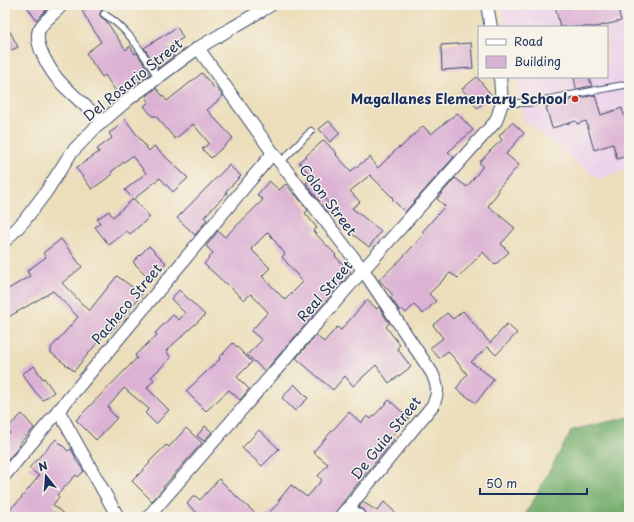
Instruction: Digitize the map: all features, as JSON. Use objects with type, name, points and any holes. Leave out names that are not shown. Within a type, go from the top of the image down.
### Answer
[{"type":"street","points":[[62,5],[42,24],[38,32],[39,42],[47,63],[62,84],[103,122]]},
{"type":"street","name":"Del Rosario Street","points":[[5,241],[24,221],[71,153],[130,98],[198,48],[272,5]]},
{"type":"street","points":[[487,5],[491,26]]},
{"type":"street","name":"Colon Street","points":[[198,48],[277,158],[362,270],[432,373]]},
{"type":"street","name":"Real Street","points":[[148,517],[362,270],[496,121],[502,103],[500,78]]},
{"type":"street","name":"Pacheco Street","points":[[5,475],[58,410],[277,158]]},
{"type":"street","name":"De Guia Street","points":[[345,512],[432,405],[437,396],[437,386],[432,373]]},
{"type":"street","points":[[58,410],[118,517]]},
{"type":"street","points":[[345,512],[360,517]]},
{"type":"lane","points":[[104,14],[114,20],[136,44],[158,77]]},
{"type":"lane","points":[[502,103],[528,103],[629,84]]},
{"type":"lane","points":[[277,158],[311,131]]},
{"type":"shaded area","name":"Magallanes Elementary School","points":[[501,5],[629,5],[629,169],[598,179],[524,121],[516,78],[608,78],[608,26],[506,26]]},
{"type":"green space","points":[[629,417],[629,517],[524,517],[572,430]]},
{"type":"building","points":[[26,5],[45,5],[47,9],[36,20]]},
{"type":"building","points":[[93,5],[99,5],[102,10],[100,16],[106,21],[126,50],[130,46],[135,54],[137,53],[150,74],[119,96],[105,75],[102,77],[86,53],[101,42],[82,11]]},
{"type":"building","points":[[555,5],[617,5],[621,21],[600,26],[560,26]]},
{"type":"building","points":[[5,22],[18,47],[5,53]]},
{"type":"building","points":[[177,27],[183,38],[168,47],[174,56],[158,68],[144,48]]},
{"type":"building","points":[[471,43],[473,68],[442,70],[441,45]]},
{"type":"building","points":[[202,73],[214,88],[215,87],[223,96],[207,110],[233,138],[211,158],[202,149],[209,143],[193,124],[175,139],[155,115],[153,117],[144,106],[149,102],[146,97],[156,88],[167,101]]},
{"type":"building","points":[[477,77],[492,96],[477,108],[462,89]]},
{"type":"building","points":[[574,78],[589,78],[592,86],[576,89]]},
{"type":"building","points":[[595,95],[601,115],[622,108],[629,132],[629,155],[617,159],[613,144],[594,150],[586,121],[577,124],[576,121],[552,128],[546,107]]},
{"type":"building","points":[[457,113],[473,130],[448,152],[454,157],[405,212],[370,175],[350,191],[360,202],[352,208],[381,231],[369,247],[351,233],[352,230],[323,197],[319,201],[306,183],[312,177],[299,162],[324,140],[351,171],[370,157],[378,168],[423,126],[431,134]]},
{"type":"building","points":[[125,119],[149,151],[154,146],[188,178],[173,192],[160,178],[134,199],[150,217],[130,234],[127,231],[109,245],[95,227],[100,223],[97,219],[109,211],[113,217],[133,199],[125,190],[146,173],[132,156],[111,172],[113,174],[92,189],[76,168],[99,152],[97,149],[112,138],[109,133]]},
{"type":"building","points":[[329,121],[340,133],[330,142],[319,129]]},
{"type":"building","points":[[512,122],[524,133],[506,154],[519,165],[497,190],[499,191],[488,206],[515,228],[501,244],[509,252],[495,265],[483,252],[458,278],[450,273],[429,294],[436,301],[423,314],[414,305],[406,313],[402,309],[400,311],[390,297],[393,295],[379,280],[424,234],[422,232],[445,206],[437,199],[455,178],[467,187],[483,166],[479,163],[502,140],[499,136]]},
{"type":"building","points":[[229,165],[241,176],[204,217],[207,220],[195,235],[177,218]]},
{"type":"building","points":[[269,181],[279,190],[286,184],[308,210],[305,213],[317,228],[313,231],[351,273],[265,371],[247,355],[262,340],[251,331],[268,312],[251,294],[244,300],[204,264],[213,253],[206,246],[218,231],[225,237],[263,200],[257,195]],"holes":[[[268,232],[285,254],[282,257],[303,282],[285,300],[262,276],[270,268],[251,249]]]},
{"type":"building","points":[[61,239],[82,267],[62,283],[89,311],[117,276],[142,294],[110,333],[107,331],[74,371],[51,353],[51,348],[78,317],[53,291],[5,319],[5,291],[30,276],[27,271],[46,257],[43,253]]},
{"type":"building","points":[[149,246],[166,263],[150,279],[133,262]]},
{"type":"building","points":[[179,290],[205,315],[166,351],[171,358],[151,377],[154,380],[147,388],[169,410],[156,424],[145,413],[149,409],[124,388],[108,407],[117,418],[96,440],[76,420],[137,358],[135,355],[157,335],[155,333],[173,315],[179,320],[185,313],[171,299]]},
{"type":"building","points":[[367,300],[377,309],[379,307],[389,323],[386,327],[400,345],[397,348],[411,367],[389,383],[376,365],[353,386],[345,376],[333,390],[296,358],[316,335],[324,342],[337,327],[341,330]]},
{"type":"building","points":[[463,311],[490,343],[507,324],[517,333],[496,355],[488,347],[471,362],[494,379],[476,403],[456,389],[467,374],[448,351],[439,358],[430,348],[443,338],[433,325],[447,313],[453,319]]},
{"type":"building","points":[[233,343],[252,362],[237,377],[249,389],[240,400],[229,390],[206,411],[186,391],[220,359],[219,358]]},
{"type":"building","points":[[34,366],[54,392],[43,400],[22,374]]},
{"type":"building","points":[[294,384],[308,398],[295,411],[282,398]]},
{"type":"building","points":[[389,400],[409,418],[391,437],[394,440],[332,517],[264,517],[280,502],[278,501],[291,485],[307,497],[322,480],[318,476],[328,464],[313,452],[349,412],[361,423],[367,416],[371,419]]},
{"type":"building","points":[[22,414],[34,428],[18,445],[20,446],[5,463],[5,434],[7,435],[10,433],[6,429]]},
{"type":"building","points":[[205,426],[212,432],[204,441],[197,436]]},
{"type":"building","points":[[186,428],[202,443],[152,501],[132,481],[166,445],[169,447]]},
{"type":"building","points":[[259,430],[279,449],[262,466],[242,448]]},
{"type":"building","points":[[56,439],[68,451],[71,449],[76,458],[75,459],[84,471],[78,477],[76,475],[57,495],[59,497],[53,505],[67,517],[5,517],[5,515],[39,476],[29,468]]},
{"type":"building","points":[[219,479],[259,517],[202,517],[187,504],[194,495],[200,500]]},
{"type":"building","points":[[363,502],[377,511],[384,502],[400,517],[367,517],[365,511],[359,507]]},
{"type":"place","name":"Magallanes Elementary School","points":[[575,99]]}]
